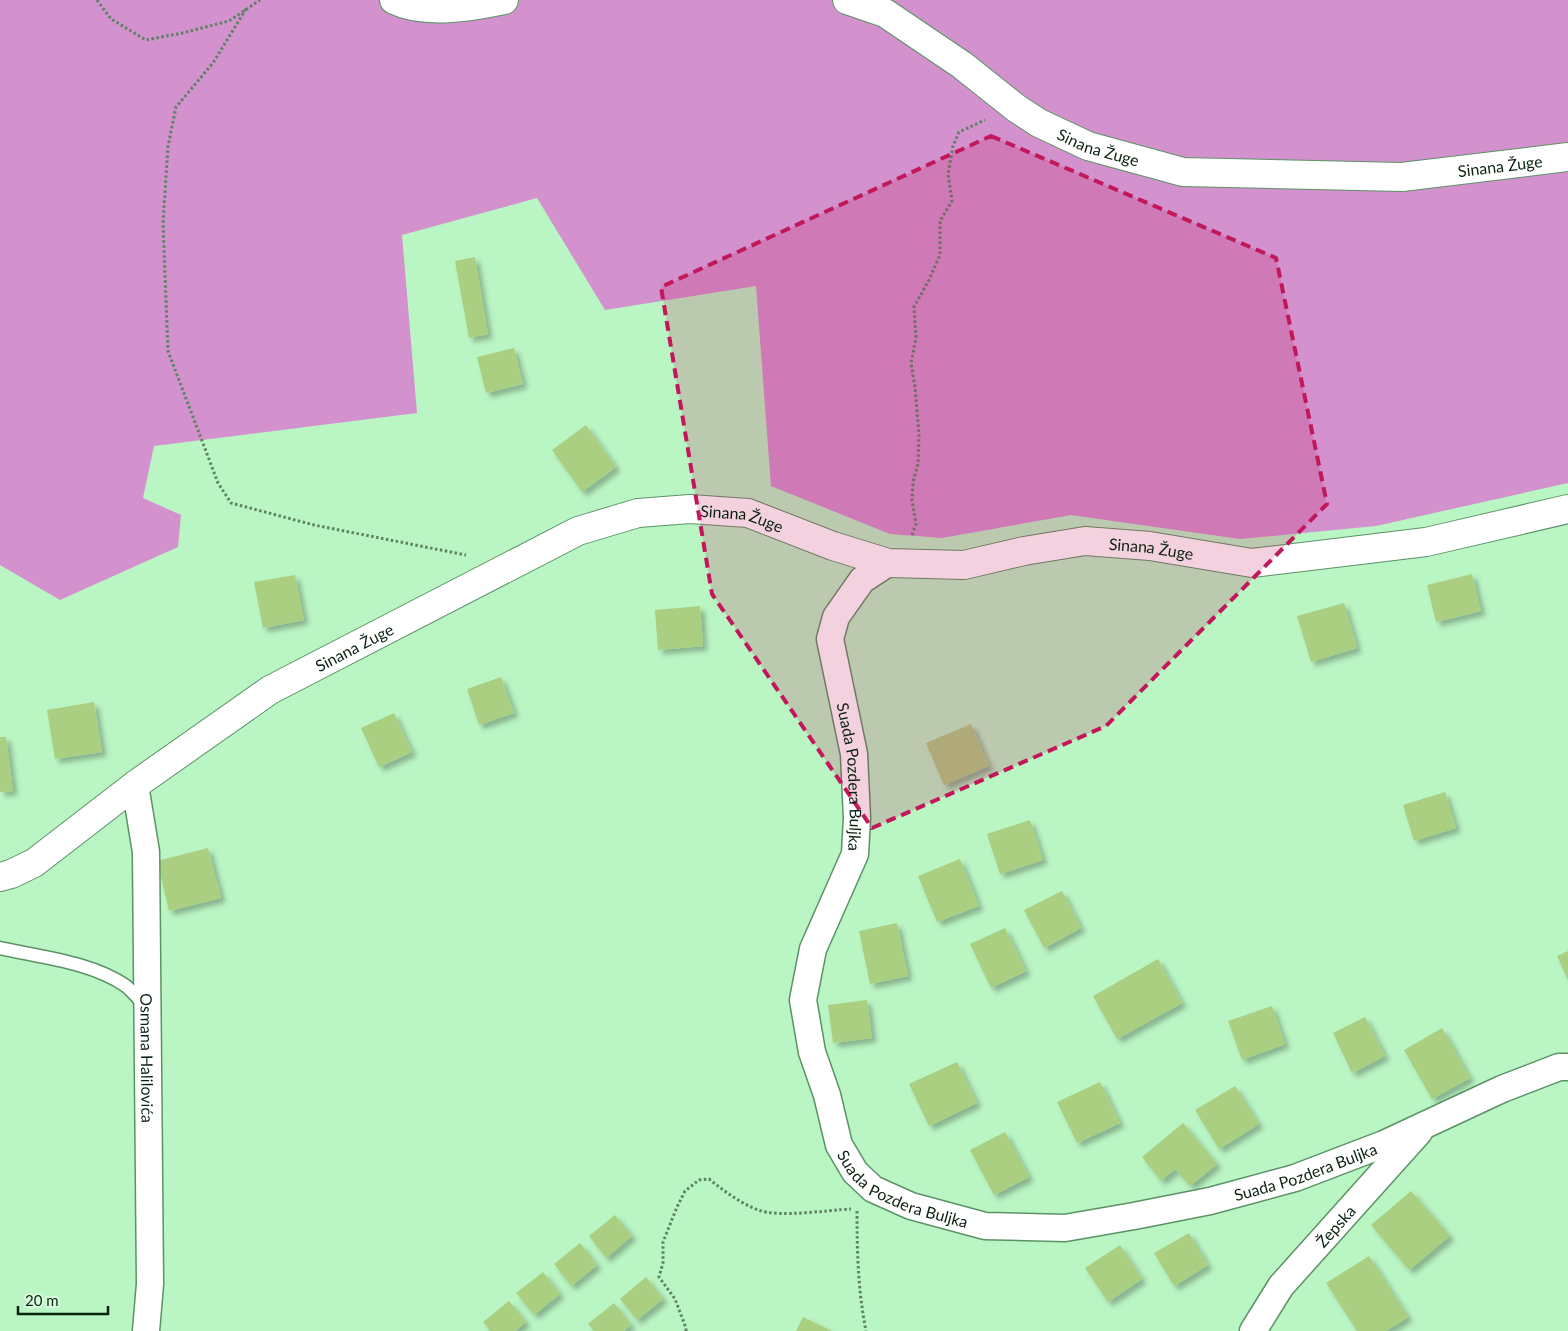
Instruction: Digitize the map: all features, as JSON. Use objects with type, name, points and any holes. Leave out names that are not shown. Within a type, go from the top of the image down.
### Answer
[{"type":"main road","points":[[394,0],[406,6],[431,8],[473,7],[504,0]]},
{"type":"main road","name":"Sinana Žuge","points":[[847,0],[885,13],[962,65],[1016,108],[1039,123],[1088,146],[1183,172],[1402,177],[1568,158]]},
{"type":"main road","name":"Sinana Žuge","points":[[0,877],[12,874],[34,862],[135,785],[270,690],[578,531],[638,513],[690,509],[748,513],[833,546],[888,563],[964,565],[1024,551],[1085,541],[1150,546],[1252,562],[1426,542],[1568,509]]},
{"type":"street","name":"Suada Pozdera Buljka","points":[[888,563],[862,580],[836,616],[830,639],[854,754],[857,818],[855,854],[813,949],[802,1000],[812,1052],[827,1095],[839,1145],[855,1172],[873,1189],[911,1206],[985,1226],[1065,1228],[1210,1201],[1296,1178],[1384,1144],[1502,1089],[1565,1063]]},
{"type":"street","name":"Osmana Halilovića","points":[[135,785],[146,852],[150,1284],[146,1331]]},
{"type":"street","name":"Žepska","points":[[1254,1331],[1282,1286],[1424,1126]]},
{"type":"lane","points":[[0,948],[83,967],[112,978],[128,988],[147,1008]]},
{"type":"path","points":[[97,0],[111,19],[146,40],[182,34],[229,21],[260,0]]},
{"type":"path","points":[[246,9],[213,63],[176,107],[168,146],[163,223],[168,351],[218,483],[231,503],[314,525],[473,556],[497,573]]},
{"type":"path","points":[[888,563],[909,543],[916,524],[912,500],[913,482],[918,464],[915,387],[911,363],[916,338],[914,307],[940,255],[940,221],[952,201],[948,174],[953,146],[960,132],[1016,108]]},
{"type":"path","points":[[686,1331],[675,1299],[659,1277],[663,1263],[663,1242],[685,1191],[699,1180],[709,1179],[728,1194],[760,1210],[789,1213],[857,1208],[857,1262],[860,1300],[866,1331]]},
{"type":"highlighted area","points":[[991,136],[1276,258],[1327,504],[1106,726],[872,828],[712,594],[661,287]]},
{"type":"shaded area","points":[[0,0],[1568,0],[1568,483],[1376,526],[1240,539],[1071,515],[942,538],[890,534],[771,486],[756,286],[605,310],[537,198],[402,235],[417,413],[154,446],[143,498],[181,515],[178,547],[60,600],[0,565]]},
{"type":"building","points":[[475,257],[488,334],[469,338],[455,261]]},
{"type":"building","points":[[514,348],[523,384],[486,393],[477,357]]},
{"type":"building","points":[[586,425],[616,467],[582,492],[552,450]]},
{"type":"building","points":[[1472,574],[1481,611],[1436,622],[1427,585]]},
{"type":"building","points":[[295,575],[304,620],[263,628],[254,582]]},
{"type":"building","points":[[1344,603],[1357,648],[1311,662],[1297,616]]},
{"type":"building","points":[[700,606],[703,646],[658,650],[655,610]]},
{"type":"building","points":[[501,677],[514,713],[479,725],[467,689]]},
{"type":"building","points":[[94,702],[102,752],[55,759],[47,710]]},
{"type":"building","points":[[394,713],[412,752],[379,767],[361,728]]},
{"type":"building","points":[[971,724],[989,766],[944,785],[926,743]]},
{"type":"building","points":[[0,737],[6,737],[13,791],[0,792]]},
{"type":"building","points":[[1445,792],[1456,828],[1414,841],[1403,805]]},
{"type":"building","points":[[1030,820],[1043,860],[1000,874],[987,834]]},
{"type":"building","points":[[208,848],[221,898],[169,911],[157,861]]},
{"type":"building","points":[[960,859],[979,906],[937,922],[918,876]]},
{"type":"building","points":[[1062,891],[1081,928],[1044,948],[1024,910]]},
{"type":"building","points":[[897,923],[908,976],[870,984],[859,931]]},
{"type":"building","points":[[1005,928],[1026,971],[991,988],[970,944]]},
{"type":"building","points":[[1568,951],[1568,980],[1557,956]]},
{"type":"building","points":[[1158,959],[1182,1003],[1117,1039],[1093,996]]},
{"type":"building","points":[[867,1000],[872,1038],[833,1043],[828,1005]]},
{"type":"building","points":[[1272,1006],[1285,1044],[1242,1060],[1228,1021]]},
{"type":"building","points":[[1365,1017],[1385,1056],[1352,1073],[1333,1033]]},
{"type":"building","points":[[1442,1028],[1470,1078],[1432,1099],[1404,1050]]},
{"type":"building","points":[[957,1062],[977,1103],[929,1126],[909,1084]]},
{"type":"building","points":[[1100,1082],[1120,1123],[1077,1143],[1057,1102]]},
{"type":"building","points":[[1235,1086],[1259,1124],[1219,1149],[1195,1110]]},
{"type":"building","points":[[1183,1123],[1217,1164],[1190,1186],[1175,1169],[1161,1181],[1142,1157]]},
{"type":"building","points":[[1005,1132],[1029,1177],[994,1195],[970,1150]]},
{"type":"building","points":[[1411,1191],[1450,1236],[1409,1270],[1371,1225]]},
{"type":"building","points":[[615,1215],[632,1236],[606,1258],[589,1236]]},
{"type":"building","points":[[1189,1233],[1208,1265],[1174,1286],[1154,1253]]},
{"type":"building","points":[[580,1243],[597,1265],[571,1286],[554,1264]]},
{"type":"building","points":[[1120,1245],[1142,1279],[1108,1302],[1085,1268]]},
{"type":"building","points":[[1369,1256],[1408,1317],[1386,1331],[1357,1331],[1326,1283]]},
{"type":"building","points":[[543,1272],[560,1294],[534,1315],[516,1293]]},
{"type":"building","points":[[646,1277],[663,1299],[637,1320],[620,1299]]},
{"type":"building","points":[[509,1301],[526,1322],[515,1331],[490,1331],[483,1322]]},
{"type":"building","points":[[614,1303],[631,1325],[624,1331],[594,1331],[588,1324]]},
{"type":"building","points":[[803,1317],[832,1331],[796,1331]]}]
